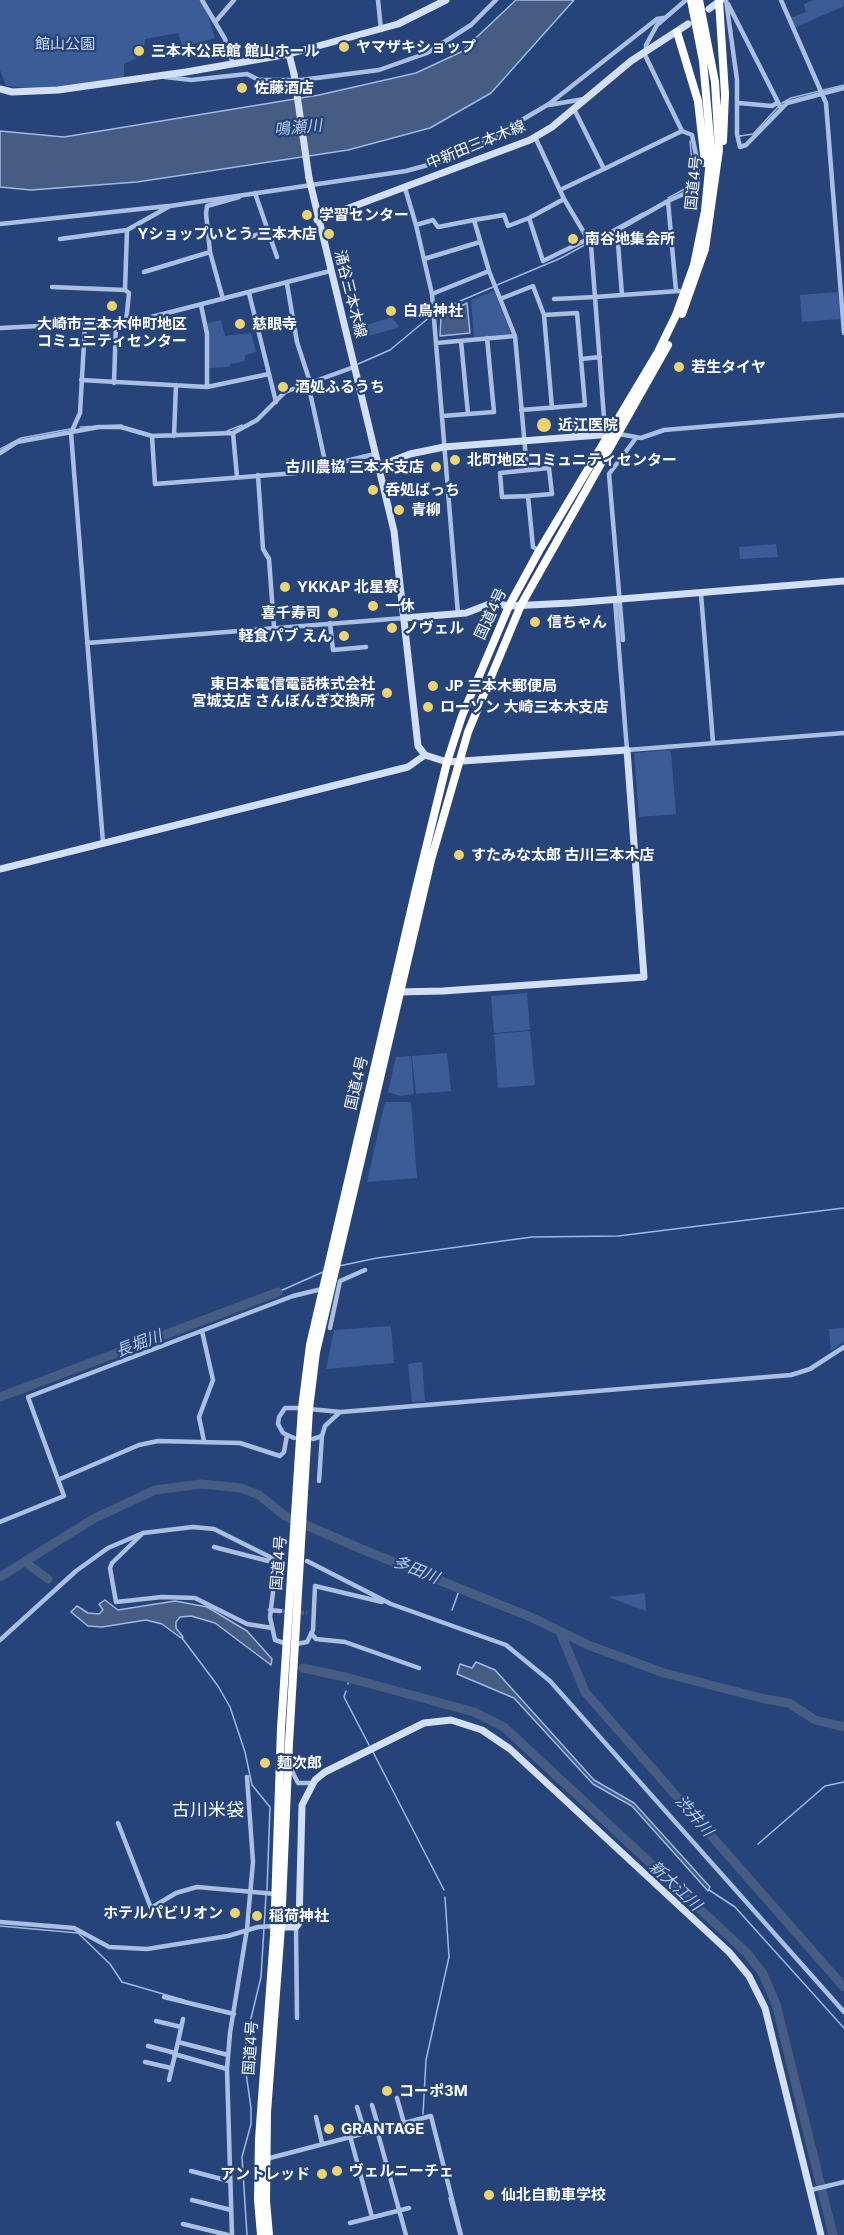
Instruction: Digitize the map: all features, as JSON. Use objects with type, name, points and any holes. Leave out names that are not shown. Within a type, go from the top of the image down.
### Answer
[{"type":"highway","name":"国道4号","points":[[396,992],[458,762],[487,681],[521,605],[658,352],[699,246],[711,149],[703,61],[690,0]]},
{"type":"highway","name":"国道4号","points":[[261,2235],[258,2200],[259,2139],[271,1926],[289,1743],[307,1365],[329,1288],[332,1265],[447,762],[473,687],[509,606],[539,551],[657,369],[691,293],[705,249],[719,150],[718,115],[699,0]]},
{"type":"highway","points":[[711,219],[720,185],[725,123],[723,1]]},
{"type":"highway","points":[[677,32],[703,124],[707,193]]},
{"type":"highway","name":"国道4号","points":[[269,2235],[266,2159],[270,1894],[292,1644]]},
{"type":"street","points":[[202,0],[225,39],[232,64]]},
{"type":"street","points":[[216,21],[234,0]]},
{"type":"street","points":[[378,0],[381,30]]},
{"type":"street","points":[[0,89],[12,92],[55,90],[289,54],[381,30],[411,19],[446,0]]},
{"type":"street","points":[[156,76],[191,80],[247,74],[259,80],[301,80],[379,70],[427,53],[471,25],[496,0]]},
{"type":"street","points":[[686,0],[663,18],[651,34],[645,52],[682,131],[692,135],[700,134]]},
{"type":"street","points":[[781,0],[826,103],[844,333]]},
{"type":"street","points":[[723,1],[779,105]]},
{"type":"street","points":[[723,1],[739,103],[734,134],[738,145],[743,147],[779,105]]},
{"type":"street","points":[[709,9],[723,1]]},
{"type":"street","points":[[0,224],[171,206],[309,182],[406,171],[439,162],[480,144],[546,105],[657,19],[663,18]]},
{"type":"street","name":"中新田三本木線","points":[[317,220],[535,137],[645,52],[687,24]]},
{"type":"street","name":"涌谷三本木線","points":[[289,54],[317,220],[395,539],[416,735],[418,746],[425,755]]},
{"type":"street","points":[[739,103],[779,105],[821,92],[844,88]]},
{"type":"street","points":[[546,105],[584,99]]},
{"type":"street","points":[[574,109],[604,169]]},
{"type":"street","points":[[560,190],[682,131]]},
{"type":"street","points":[[529,218],[543,261],[617,230],[668,201],[697,188],[698,165],[692,135]]},
{"type":"street","points":[[535,137],[564,199],[589,242],[604,418],[577,422],[573,428],[574,436]]},
{"type":"street","points":[[405,188],[432,294],[458,614]]},
{"type":"street","points":[[255,193],[270,231],[277,257]]},
{"type":"street","points":[[223,299],[210,252],[207,206],[235,200],[241,195]]},
{"type":"street","points":[[416,225],[433,220],[438,227],[504,215],[508,226],[529,218],[564,199]]},
{"type":"street","points":[[554,299],[680,292],[668,201]]},
{"type":"street","points":[[60,239],[127,230],[171,206]]},
{"type":"street","points":[[474,220],[494,286],[515,336],[527,470]]},
{"type":"street","points":[[125,290],[127,230]]},
{"type":"street","points":[[617,230],[622,295]]},
{"type":"street","points":[[246,238],[270,231]]},
{"type":"street","points":[[424,259],[480,242]]},
{"type":"street","points":[[144,272],[210,252]]},
{"type":"street","points":[[0,328],[126,322],[287,284],[330,271]]},
{"type":"street","points":[[432,294],[489,271]]},
{"type":"street","points":[[287,284],[297,342],[309,382],[326,466]]},
{"type":"street","points":[[500,299],[533,286],[544,315],[552,408]]},
{"type":"street","points":[[52,287],[125,290],[129,293],[126,322]]},
{"type":"street","points":[[249,293],[276,402]]},
{"type":"street","points":[[201,305],[207,334],[207,387]]},
{"type":"street","points":[[521,410],[585,405],[577,313],[544,315]]},
{"type":"street","points":[[114,383],[116,323]]},
{"type":"street","points":[[85,325],[80,413],[71,432],[103,843]]},
{"type":"street","points":[[436,343],[515,336]]},
{"type":"street","points":[[442,416],[494,412],[487,338]]},
{"type":"street","points":[[461,341],[468,414]]},
{"type":"street","points":[[581,359],[600,357]]},
{"type":"street","points":[[0,453],[17,442],[114,426],[152,436],[233,433],[256,420],[285,392],[354,367]]},
{"type":"street","points":[[81,380],[207,387],[269,374]]},
{"type":"street","points":[[174,435],[176,385]]},
{"type":"street","points":[[378,466],[410,454],[444,447],[614,434],[636,438],[664,430],[844,415]]},
{"type":"street","points":[[233,433],[237,477]]},
{"type":"street","points":[[152,436],[156,484],[296,473],[375,454]]},
{"type":"street","points":[[396,992],[644,976],[609,474],[636,438]]},
{"type":"street","points":[[549,468],[552,494],[528,496],[502,498],[500,473],[549,468]]},
{"type":"street","points":[[258,476],[263,549],[269,558],[274,627]]},
{"type":"street","points":[[528,496],[534,547],[539,551]]},
{"type":"street","points":[[87,643],[458,614],[473,611],[487,604],[509,606],[618,600],[844,581]]},
{"type":"street","points":[[701,594],[712,742]]},
{"type":"street","points":[[618,600],[623,640]]},
{"type":"street","points":[[330,623],[333,650],[366,647]]},
{"type":"street","points":[[0,869],[408,767],[425,755],[447,762],[458,762],[844,733]]},
{"type":"street","points":[[0,1522],[64,1496],[60,1479],[28,1397],[293,1296],[329,1288],[342,1278],[365,1270]]},
{"type":"street","points":[[329,1288],[330,1328]]},
{"type":"street","points":[[202,1331],[213,1380],[199,1417],[204,1441]]},
{"type":"street","points":[[294,1438],[287,1435],[278,1424],[280,1412],[291,1406],[341,1412],[791,1375],[810,1369],[844,1347]]},
{"type":"street","points":[[319,1481],[322,1436],[329,1421],[341,1412]]},
{"type":"street","points":[[60,1479],[140,1445],[158,1441],[240,1443],[280,1456],[284,1452],[287,1435]]},
{"type":"street","points":[[313,1439],[322,1436]]},
{"type":"street","points":[[0,1640],[91,1559],[108,1548],[143,1533],[166,1528],[206,1527],[274,1559],[276,1563],[270,1610],[272,1628],[277,1642],[292,1644],[307,1642],[315,1613],[315,1586],[391,1604],[506,1645],[550,1681],[844,2012]]},
{"type":"street","points":[[143,1533],[112,1563],[110,1568],[116,1602],[162,1597],[195,1598],[247,1624],[272,1628]]},
{"type":"street","points":[[214,1547],[276,1563]]},
{"type":"street","points":[[307,1561],[391,1604]]},
{"type":"street","points":[[270,1610],[280,1611]]},
{"type":"street","points":[[307,1613],[315,1613]]},
{"type":"street","points":[[311,1633],[316,1639],[345,1642],[419,1668]]},
{"type":"street","points":[[297,2018],[296,1927],[299,1920],[302,1805],[313,1783],[326,1772],[414,1727],[434,1721],[451,1720],[466,1723],[501,1742],[729,1952],[749,1976],[765,2008],[814,2189],[822,2235]]},
{"type":"street","points":[[289,1743],[293,1778],[301,1785],[313,1783]]},
{"type":"street","points":[[232,2235],[227,2069],[247,1929],[253,1862],[247,1777]]},
{"type":"street","points":[[118,1823],[151,1908],[176,1893],[197,1887],[270,1894]]},
{"type":"street","points":[[0,1922],[74,1928],[100,1943],[121,1949],[160,1948],[228,1936],[247,1929],[271,1926],[296,1927]]},
{"type":"street","points":[[164,1996],[234,2014]]},
{"type":"street","points":[[169,2080],[183,2019]]},
{"type":"street","points":[[156,2020],[181,2027]]},
{"type":"street","points":[[177,2042],[228,2055]]},
{"type":"street","points":[[148,2046],[227,2069]]},
{"type":"street","points":[[145,2062],[171,2068]]},
{"type":"street","points":[[397,2097],[404,2123]]},
{"type":"street","points":[[372,2105],[406,2235]]},
{"type":"street","points":[[357,2107],[365,2133]]},
{"type":"street","points":[[266,2159],[430,2116],[461,2235]]},
{"type":"street","points":[[316,2117],[322,2144]]},
{"type":"street","points":[[350,2136],[372,2217]]},
{"type":"street","points":[[191,2170],[230,2181]]},
{"type":"street","points":[[814,2189],[844,2182]]},
{"type":"street","points":[[192,2200],[231,2210]]},
{"type":"street","points":[[350,2223],[409,2208]]},
{"type":"street","points":[[183,2224],[228,2235]]},
{"type":"green space","name":"館山公園","points":[[0,0],[199,0],[204,3],[215,38],[183,47],[178,33],[145,39],[143,55],[124,64],[124,81],[55,90],[6,86],[0,70]]},
{"type":"green space","points":[[814,0],[843,0],[844,6],[794,28],[790,18],[806,12],[804,4]]},
{"type":"green space","points":[[494,291],[511,334],[474,337],[471,300]]},
{"type":"green space","points":[[838,292],[840,319],[802,322],[800,295]]},
{"type":"green space","points":[[392,317],[399,327],[369,336],[364,326]]},
{"type":"green space","points":[[221,320],[225,336],[251,333],[256,352],[245,355],[245,361],[231,364],[229,367],[208,368],[207,323]]},
{"type":"green space","points":[[776,544],[778,557],[740,559],[739,547]]},
{"type":"green space","points":[[668,750],[671,752],[676,814],[639,817],[634,753]]},
{"type":"green space","points":[[527,993],[530,1030],[494,1033],[491,996]]},
{"type":"green space","points":[[530,1031],[535,1085],[498,1088],[494,1034]]},
{"type":"green space","points":[[447,1053],[451,1091],[416,1094],[412,1056]]},
{"type":"green space","points":[[411,1056],[414,1094],[400,1096],[388,1092],[396,1057]]},
{"type":"green space","points":[[385,1102],[411,1102],[417,1178],[367,1182]]},
{"type":"green space","points":[[391,1326],[394,1363],[326,1369],[334,1330]]},
{"type":"green space","points":[[844,1328],[844,1341],[831,1351],[829,1329]]},
{"type":"green space","points":[[422,1362],[425,1401],[412,1402],[408,1364]]},
{"type":"green space","points":[[645,1593],[646,1611],[608,1597],[630,1595]]},
{"type":"water","name":"鳴瀬川","points":[[516,0],[574,0],[491,93],[430,128],[348,150],[137,182],[31,190],[0,187],[0,131],[64,137],[319,95],[416,73],[461,52]]},
{"type":"water","points":[[467,303],[470,333],[440,336],[441,316]]},
{"type":"water","points":[[105,1600],[118,1610],[175,1601],[207,1607],[247,1631],[272,1659],[271,1665],[215,1623],[191,1616],[180,1617],[176,1622],[176,1628],[183,1637],[181,1638],[162,1624],[146,1620],[102,1627],[88,1626],[71,1612],[77,1606],[88,1613],[99,1614],[103,1610],[99,1604]]},
{"type":"water","points":[[476,1662],[495,1670],[594,1780],[634,1803],[710,1887],[708,1891],[632,1806],[593,1784],[514,1698],[457,1674],[460,1664],[472,1668]]},
{"type":"waterway","points":[[782,103],[791,98],[844,85]]},
{"type":"waterway","points":[[740,136],[753,134],[778,107]]},
{"type":"waterway","points":[[668,198],[694,184],[690,141]]},
{"type":"waterway","points":[[497,285],[561,258],[643,213]]},
{"type":"waterway","points":[[358,364],[390,350],[437,311],[493,287]]},
{"type":"waterway","points":[[80,427],[122,425]]},
{"type":"waterway","points":[[227,431],[242,425]]},
{"type":"waterway","points":[[0,449],[21,438],[70,429]]},
{"type":"waterway","points":[[339,1266],[377,1258],[532,1237],[618,1236],[844,1208]]},
{"type":"waterway","points":[[278,1292],[323,1272]]},
{"type":"waterway","name":"長堀川","points":[[0,1397],[278,1292]]},
{"type":"waterway","name":"多田川","points":[[0,1577],[93,1519],[155,1490],[201,1484],[241,1488],[259,1495],[285,1516],[533,1618],[588,1645],[664,1673],[789,1703],[815,1720],[844,1727]]},
{"type":"waterway","points":[[25,1562],[48,1579]]},
{"type":"waterway","points":[[452,1610],[460,1588]]},
{"type":"waterway","name":"渋井川","points":[[561,1634],[585,1692],[844,1987]]},
{"type":"waterway","points":[[182,1638],[218,1686],[230,1707],[245,1752],[252,1785],[270,1807],[267,1890]]},
{"type":"waterway","name":"新大江川","points":[[303,1668],[474,1712],[504,1727],[747,1953],[763,1974],[776,2004],[833,2235]]},
{"type":"waterway","name":"新大江川","points":[[348,1684],[349,1678]]},
{"type":"waterway","points":[[346,1691],[344,1697],[369,1745]]},
{"type":"waterway","points":[[373,1752],[444,1890]]},
{"type":"waterway","points":[[758,1844],[825,1786],[844,1782]]},
{"type":"waterway","points":[[709,1890],[735,1907],[844,2028]]},
{"type":"waterway","points":[[247,2235],[242,2157],[251,2124],[251,2108],[246,2073],[246,2039],[261,1977],[266,1895]]},
{"type":"waterway","points":[[423,2114],[426,2060],[449,1957],[445,1897]]},
{"type":"waterway","points":[[0,1926],[78,1933],[110,1964],[122,1982],[184,2000]]},
{"type":"waterway","points":[[449,2198],[459,2235]]},
{"type":"tunnel","points":[[280,1611],[307,1613]]},
{"type":"place","name":"ヤマザキショップ","points":[[344,47]]},
{"type":"place","name":"三本木公民館 館山ホール","points":[[139,51]]},
{"type":"place","name":"佐藤酒店","points":[[242,88]]},
{"type":"place","name":"学習センター","points":[[307,215]]},
{"type":"place","name":"Yショップいとう 三本木店","points":[[329,234]]},
{"type":"place","name":"南谷地集会所","points":[[573,239]]},
{"type":"place","name":"大崎市三本木仲町地区 コミュニティセンター","points":[[112,306]]},
{"type":"place","name":"白鳥神社","points":[[391,311]]},
{"type":"place","name":"慈眼寺","points":[[240,324]]},
{"type":"place","name":"若生タイヤ","points":[[679,367]]},
{"type":"place","name":"酒処ふるうち","points":[[283,387]]},
{"type":"place","name":"近江医院","points":[[544,425]]},
{"type":"place","name":"北町地区コミュニティセンター","points":[[455,460]]},
{"type":"place","name":"古川農協 三本木支店","points":[[436,467]]},
{"type":"place","name":"呑処ばっち","points":[[373,490]]},
{"type":"place","name":"青柳","points":[[399,510]]},
{"type":"place","name":"YKKAP 北星寮","points":[[285,587]]},
{"type":"place","name":"一休","points":[[373,606]]},
{"type":"place","name":"喜千寿司","points":[[333,613]]},
{"type":"place","name":"信ちゃん","points":[[535,622]]},
{"type":"place","name":"ノヴェル","points":[[392,628]]},
{"type":"place","name":"軽食パブ えん","points":[[344,636]]},
{"type":"place","name":"JP 三本木郵便局","points":[[433,686]]},
{"type":"place","name":"東日本電信電話株式会社 宮城支店 さんぼんぎ交換所","points":[[387,693]]},
{"type":"place","name":"ローソン 大崎三本木支店","points":[[428,707]]},
{"type":"place","name":"すたみな太郎 古川三本木店","points":[[459,855]]},
{"type":"place","name":"麺次郎","points":[[265,1763]]},
{"type":"place","name":"ホテルパビリオン","points":[[235,1913]]},
{"type":"place","name":"稲荷神社","points":[[257,1916]]},
{"type":"place","name":"コーポ3M","points":[[387,2091]]},
{"type":"place","name":"GRANTAGE","points":[[329,2129]]},
{"type":"place","name":"ヴェルニーチェ","points":[[337,2171]]},
{"type":"place","name":"アントレッド","points":[[322,2174]]},
{"type":"place","name":"仙北自動車学校","points":[[489,2195]]},
{"type":"district","name":"古川米袋","points":[[208,1811]]}]
